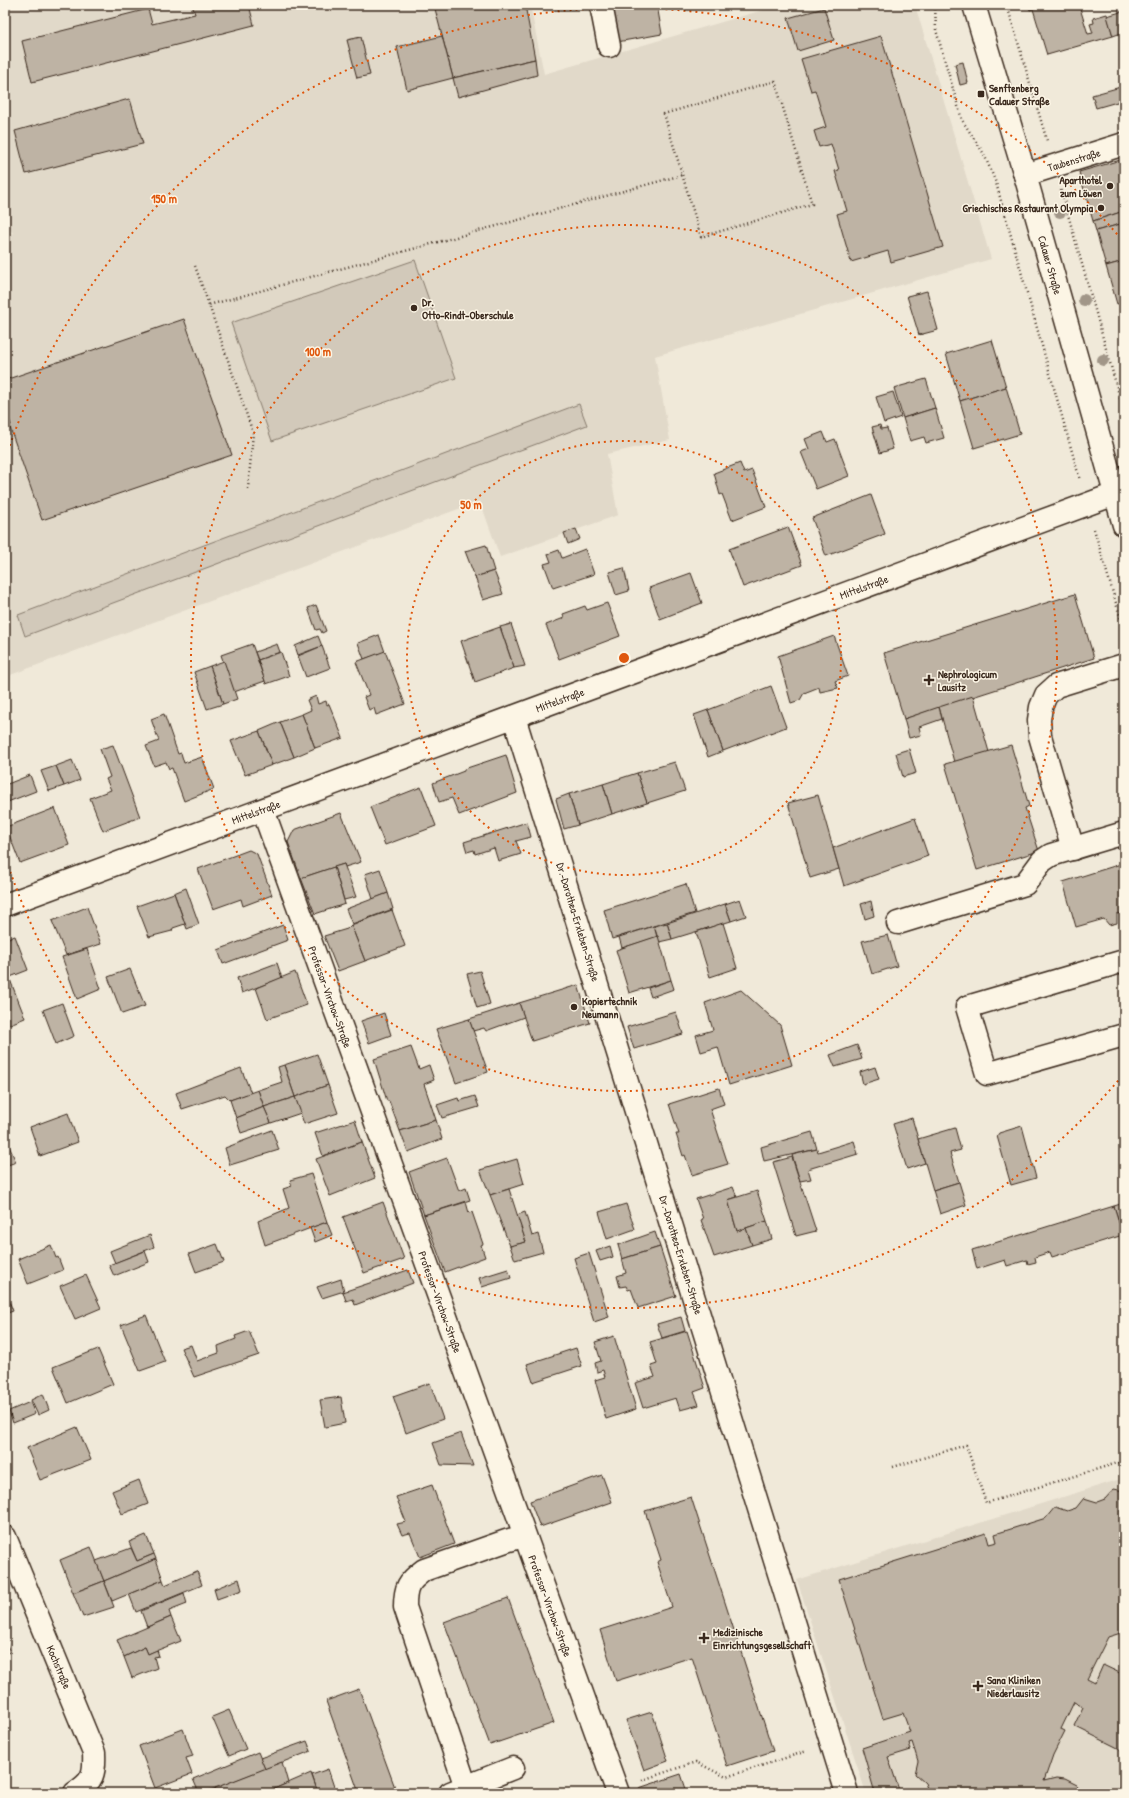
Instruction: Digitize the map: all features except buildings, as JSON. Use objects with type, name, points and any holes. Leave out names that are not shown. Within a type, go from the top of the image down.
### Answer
[{"type":"street","points":[[601,5],[609,46]]},
{"type":"street","name":"Calauer Straße","points":[[974,5],[1025,175],[1124,525]]},
{"type":"street","name":"Taubenstraße","points":[[1025,175],[1124,144]]},
{"type":"street","name":"Mittelstraße","points":[[5,905],[1115,494]]},
{"type":"street","points":[[1073,849],[1040,736],[1039,720],[1041,706],[1046,695],[1056,686],[1124,665]]},
{"type":"street","name":"Dr.-Dorothea-Erxleben-Straße","points":[[514,717],[847,1793]]},
{"type":"street","name":"Professor-Virchow-Straße","points":[[263,810],[617,1791]]},
{"type":"street","points":[[898,924],[1025,884],[1042,861],[1051,854],[1073,849],[1124,833]]},
{"type":"street","points":[[1124,961],[968,1007],[987,1074],[1124,1034]]},
{"type":"street","points":[[512,1768],[458,1790],[406,1607],[405,1591],[412,1579],[424,1570],[506,1540],[524,1536]]},
{"type":"street","name":"Kochstraße","points":[[5,1537],[94,1753],[95,1771],[85,1786],[75,1793]]},
{"type":"path","points":[[935,5],[936,30],[962,120],[984,154],[996,183],[1124,630]]},
{"type":"path","points":[[1007,5],[1124,412]]},
{"type":"path","points":[[775,81],[812,204],[701,237],[682,175],[664,114],[775,81]]},
{"type":"path","points":[[209,306],[682,175]]},
{"type":"path","points":[[195,266],[253,433],[248,489]]},
{"type":"path","points":[[894,1467],[966,1445],[986,1503],[1124,1461]]},
{"type":"path","points":[[617,1791],[696,1762],[726,1777],[832,1743]]},
{"type":"shaded area","name":"Dr. Otto-Rindt-Oberschule","points":[[5,5],[530,5],[544,74],[780,5],[915,5],[991,259],[655,356],[670,440],[607,454],[618,515],[500,557],[480,501],[5,677],[5,236],[13,233],[5,225]]},
{"type":"shaded area","points":[[415,260],[456,378],[272,441],[231,323]]},
{"type":"shaded area","points":[[579,404],[587,425],[25,636],[18,615]]},
{"type":"shaded area","name":"Sana Kliniken Niederlausitz","points":[[1124,1478],[1124,1793],[866,1793],[797,1580]]},
{"type":"place","name":"Senftenberg Calauer Straße","points":[[981,94]]},
{"type":"place","name":"Aparthotel zum Löwen","points":[[1110,186]]},
{"type":"place","name":"Griechisches Restaurant Olympia","points":[[1101,208]]},
{"type":"place","name":"Dr. Otto-Rindt-Oberschule","points":[[414,308]]},
{"type":"place","name":"Nephrologicum Lausitz","points":[[929,680]]},
{"type":"place","name":"Kopiertechnik Neumann","points":[[574,1007]]},
{"type":"place","name":"Medizinische Einrichtungsgesellschaft","points":[[704,1638]]},
{"type":"place","name":"Sana Kliniken Niederlausitz","points":[[978,1686]]}]
